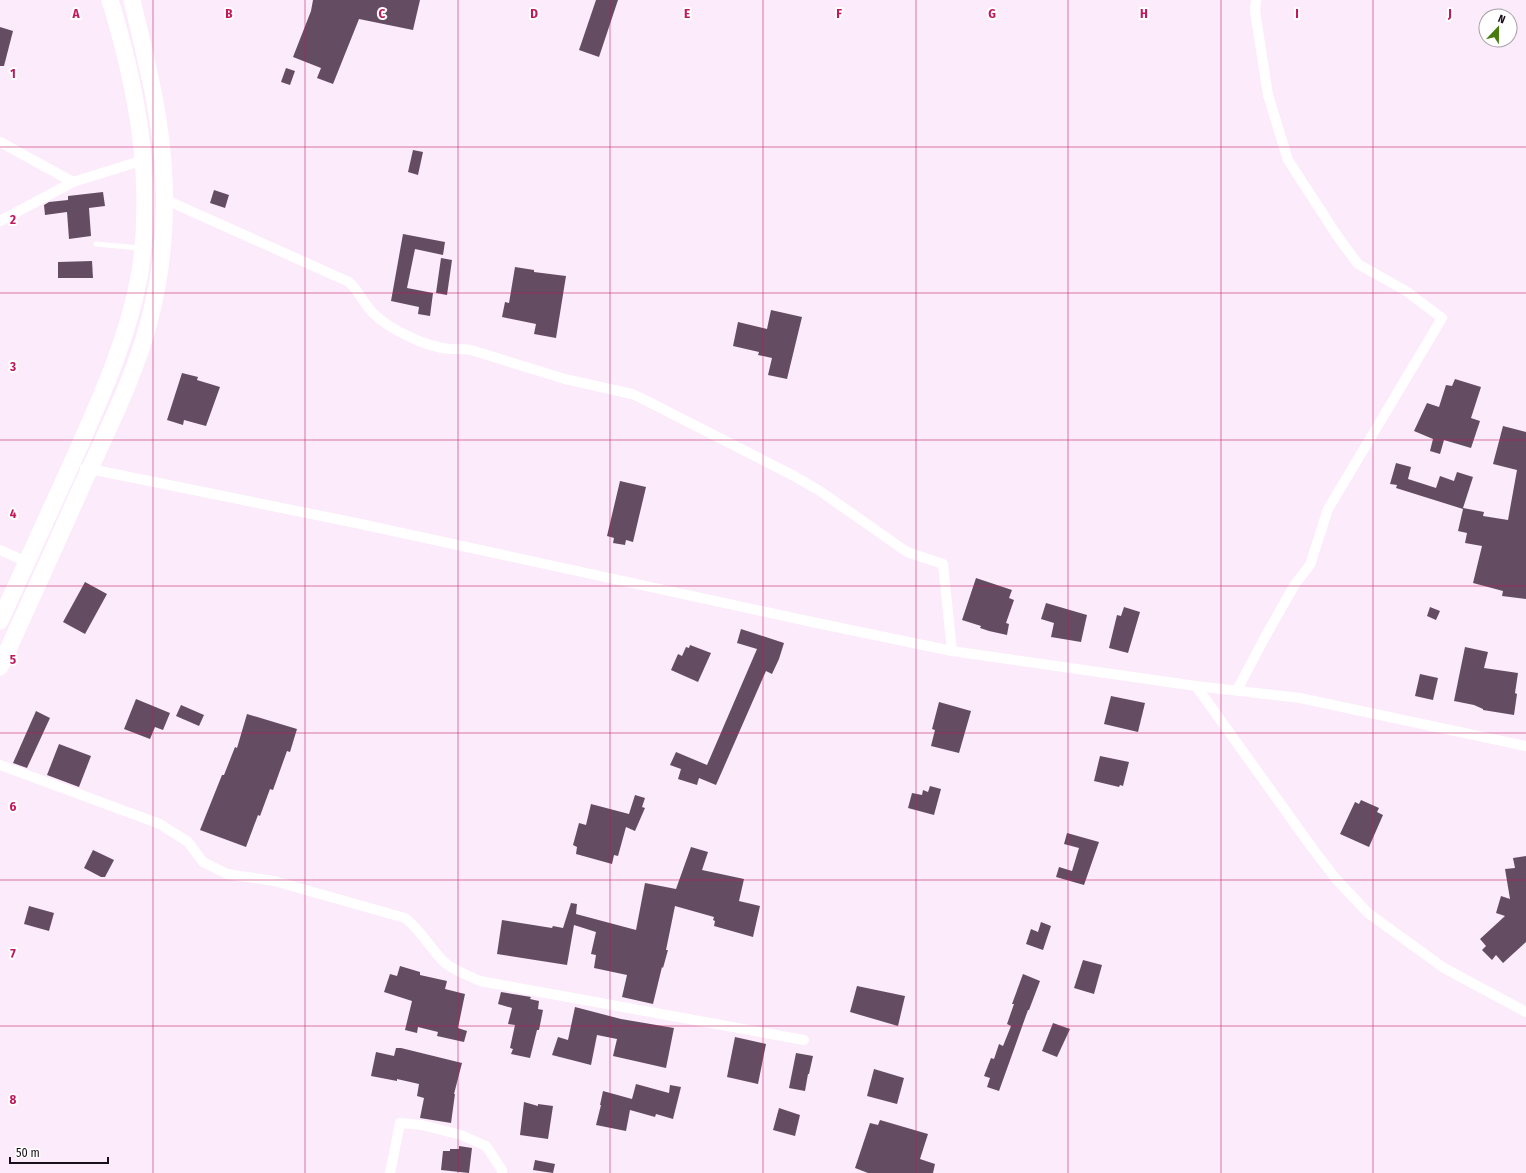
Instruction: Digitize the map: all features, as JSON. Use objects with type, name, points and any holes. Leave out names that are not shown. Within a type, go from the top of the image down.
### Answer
[{"type":"highway","points":[[0,621],[101,397],[125,333],[138,278],[145,206],[144,160],[133,88],[124,46],[110,0]]},
{"type":"highway","points":[[0,667],[90,470],[130,378],[152,312],[158,281],[163,238],[164,199],[162,147],[150,77],[132,0]]},
{"type":"street","points":[[1237,690],[1264,637],[1295,584],[1310,565],[1328,509],[1442,318],[1406,291],[1358,264],[1338,237],[1288,160],[1268,95],[1255,11],[1256,0]]},
{"type":"street","points":[[0,142],[73,182]]},
{"type":"street","points":[[0,220],[73,182],[144,160]]},
{"type":"street","points":[[164,199],[349,282],[357,289],[372,312],[392,329],[430,344],[450,349],[459,348],[471,350],[565,379],[632,394],[820,491],[908,552],[943,564],[952,651]]},
{"type":"street","points":[[72,463],[90,470],[356,523],[952,651],[1196,686],[1300,698],[1526,746]]},
{"type":"street","points":[[0,550],[27,562]]},
{"type":"street","points":[[1196,686],[1313,849],[1336,879],[1368,912],[1444,968],[1526,1012]]},
{"type":"street","points":[[0,765],[160,824],[188,842],[203,862],[212,868],[227,874],[274,881],[405,918],[414,925],[445,963],[462,973],[480,980],[804,1040]]},
{"type":"street","points":[[390,1173],[400,1122],[422,1125],[461,1135],[486,1146],[502,1170],[502,1173]]},
{"type":"lane","points":[[96,244],[142,248]]},
{"type":"building","points":[[313,0],[420,0],[413,30],[359,19],[333,84],[317,78],[321,68],[293,57],[311,11]]},
{"type":"building","points":[[596,0],[618,0],[599,57],[579,50]]},
{"type":"building","points":[[0,27],[13,31],[4,66],[0,66]]},
{"type":"building","points":[[286,68],[295,71],[290,85],[281,82]]},
{"type":"building","points":[[413,150],[423,152],[418,175],[408,172]]},
{"type":"building","points":[[214,190],[229,195],[225,208],[210,203]]},
{"type":"building","points":[[103,192],[105,206],[89,208],[91,236],[69,239],[67,212],[45,215],[44,205],[49,202],[68,200],[68,196]]},
{"type":"building","points":[[403,234],[445,242],[443,255],[415,249],[407,288],[433,293],[430,316],[418,314],[419,307],[391,301]]},
{"type":"building","points":[[441,258],[452,260],[447,295],[436,293]]},
{"type":"building","points":[[92,261],[93,278],[58,278],[58,262]]},
{"type":"building","points":[[515,267],[534,270],[534,272],[566,276],[556,338],[534,334],[536,324],[502,317],[505,302],[509,303]]},
{"type":"building","points":[[771,310],[802,317],[787,379],[768,375],[772,358],[758,355],[759,352],[733,346],[738,322],[767,329]]},
{"type":"building","points":[[182,373],[198,377],[197,380],[220,387],[206,426],[184,420],[183,425],[167,420]]},
{"type":"building","points":[[1455,379],[1481,387],[1471,418],[1480,421],[1471,448],[1444,440],[1440,454],[1430,451],[1433,439],[1414,431],[1427,403],[1439,407],[1446,385],[1452,386]]},
{"type":"building","points":[[1503,426],[1526,432],[1526,599],[1502,596],[1503,591],[1473,583],[1482,546],[1465,543],[1467,533],[1458,531],[1463,509],[1396,488],[1397,485],[1390,484],[1396,463],[1411,467],[1408,479],[1436,488],[1440,476],[1454,481],[1457,472],[1473,477],[1463,508],[1484,512],[1483,516],[1508,520],[1517,470],[1493,464]]},
{"type":"building","points":[[620,481],[646,487],[633,542],[626,540],[625,545],[613,543],[614,538],[607,536]]},
{"type":"building","points":[[976,578],[1012,590],[1009,598],[1014,600],[1006,623],[1009,624],[1007,635],[980,628],[981,626],[962,620]]},
{"type":"building","points":[[85,582],[107,594],[85,634],[63,622]]},
{"type":"building","points":[[1046,603],[1087,615],[1081,642],[1051,637],[1054,623],[1041,619]]},
{"type":"building","points":[[1124,607],[1140,612],[1128,653],[1109,648],[1117,615],[1121,616]]},
{"type":"building","points":[[1430,607],[1440,611],[1436,620],[1427,616]]},
{"type":"building","points":[[741,629],[784,643],[779,659],[772,674],[766,671],[716,785],[699,778],[697,785],[678,779],[681,769],[670,765],[676,752],[707,765],[757,649],[737,643]]},
{"type":"building","points":[[690,645],[711,653],[698,682],[671,670],[678,654],[682,656],[686,647],[689,648]]},
{"type":"building","points":[[1465,647],[1488,652],[1484,668],[1518,673],[1514,715],[1483,710],[1474,705],[1454,701]]},
{"type":"building","points":[[1420,674],[1438,678],[1433,700],[1415,696]]},
{"type":"building","points":[[1111,696],[1145,703],[1138,732],[1104,724]]},
{"type":"building","points":[[136,699],[170,713],[163,730],[155,727],[150,739],[124,729]]},
{"type":"building","points":[[939,702],[971,711],[959,753],[931,746],[935,730],[932,729]]},
{"type":"building","points":[[181,705],[204,715],[199,726],[176,716]]},
{"type":"building","points":[[36,711],[50,718],[27,768],[13,763]]},
{"type":"building","points":[[247,714],[297,729],[290,752],[287,751],[273,790],[270,789],[246,847],[200,830],[222,775],[224,775],[235,747],[237,748]]},
{"type":"building","points":[[59,744],[91,756],[79,787],[47,775]]},
{"type":"building","points":[[1100,756],[1129,762],[1123,786],[1120,785],[1119,787],[1094,781]]},
{"type":"building","points":[[930,786],[941,789],[934,815],[908,808],[912,793],[922,795],[923,790],[928,792]]},
{"type":"building","points":[[635,795],[645,798],[642,807],[645,808],[635,831],[626,827],[618,856],[614,855],[612,864],[576,854],[577,847],[573,845],[579,823],[586,825],[591,804],[629,814]]},
{"type":"building","points":[[1361,800],[1379,808],[1377,812],[1383,815],[1369,847],[1340,834],[1355,802],[1359,804]]},
{"type":"building","points":[[1067,833],[1099,842],[1084,885],[1056,877],[1059,867],[1072,871],[1079,848],[1064,844]]},
{"type":"building","points":[[691,847],[708,852],[702,870],[744,879],[739,901],[760,906],[753,937],[714,926],[714,917],[675,906],[666,950],[668,950],[663,968],[662,967],[653,1004],[622,997],[627,975],[594,968],[596,955],[591,954],[596,932],[574,925],[567,965],[497,954],[502,920],[552,928],[553,926],[563,928],[571,903],[577,904],[576,914],[636,930],[645,883],[676,889]]},
{"type":"building","points":[[93,850],[114,860],[105,877],[101,877],[84,868]]},
{"type":"building","points":[[1526,856],[1526,942],[1503,963],[1496,955],[1492,960],[1482,950],[1486,946],[1480,939],[1505,916],[1496,913],[1501,896],[1510,899],[1505,869],[1515,868],[1513,858]]},
{"type":"building","points":[[29,906],[54,913],[49,931],[24,924]]},
{"type":"building","points":[[1041,922],[1051,926],[1043,950],[1026,944],[1031,929],[1038,932]]},
{"type":"building","points":[[1083,960],[1102,965],[1094,994],[1074,988]]},
{"type":"building","points":[[400,966],[420,972],[420,975],[447,981],[445,989],[465,994],[458,1028],[467,1031],[464,1042],[437,1036],[438,1032],[418,1027],[417,1033],[405,1030],[412,1001],[384,992],[390,974],[397,976]]},
{"type":"building","points":[[1023,974],[1040,981],[999,1091],[987,1087],[990,1078],[984,1076],[991,1058],[994,1059],[999,1044],[1003,1046],[1011,1026],[1007,1024],[1014,1004],[1012,1004]]},
{"type":"building","points":[[857,986],[905,996],[898,1026],[850,1012]]},
{"type":"building","points":[[501,992],[531,997],[530,999],[539,1001],[538,1009],[543,1010],[539,1030],[537,1030],[530,1058],[511,1054],[513,1049],[510,1048],[515,1025],[508,1024],[512,1008],[498,1004]]},
{"type":"building","points":[[575,1007],[621,1019],[674,1028],[666,1068],[613,1056],[617,1039],[597,1035],[591,1065],[552,1055],[558,1037],[568,1040]]},
{"type":"building","points":[[1053,1023],[1070,1029],[1057,1057],[1042,1051]]},
{"type":"building","points":[[735,1037],[766,1044],[758,1084],[727,1077]]},
{"type":"building","points":[[396,1048],[462,1063],[454,1094],[451,1123],[420,1118],[424,1098],[417,1096],[419,1084],[397,1079],[397,1081],[371,1076],[376,1052],[394,1056]]},
{"type":"building","points":[[796,1053],[813,1056],[805,1091],[789,1088]]},
{"type":"building","points":[[874,1069],[904,1078],[897,1104],[867,1096]]},
{"type":"building","points":[[636,1084],[669,1093],[670,1085],[681,1087],[673,1119],[656,1114],[655,1117],[630,1110],[626,1131],[596,1125],[603,1091],[632,1099]]},
{"type":"building","points":[[524,1102],[538,1106],[538,1104],[553,1106],[548,1139],[520,1135]]},
{"type":"building","points":[[779,1108],[800,1115],[795,1136],[773,1130]]},
{"type":"building","points":[[880,1120],[928,1134],[920,1159],[935,1164],[933,1173],[868,1173],[855,1168],[870,1123],[878,1125]]},
{"type":"building","points":[[459,1146],[472,1148],[469,1173],[441,1170],[443,1151],[459,1149]]},
{"type":"building","points":[[535,1160],[555,1164],[553,1173],[533,1170]]}]
